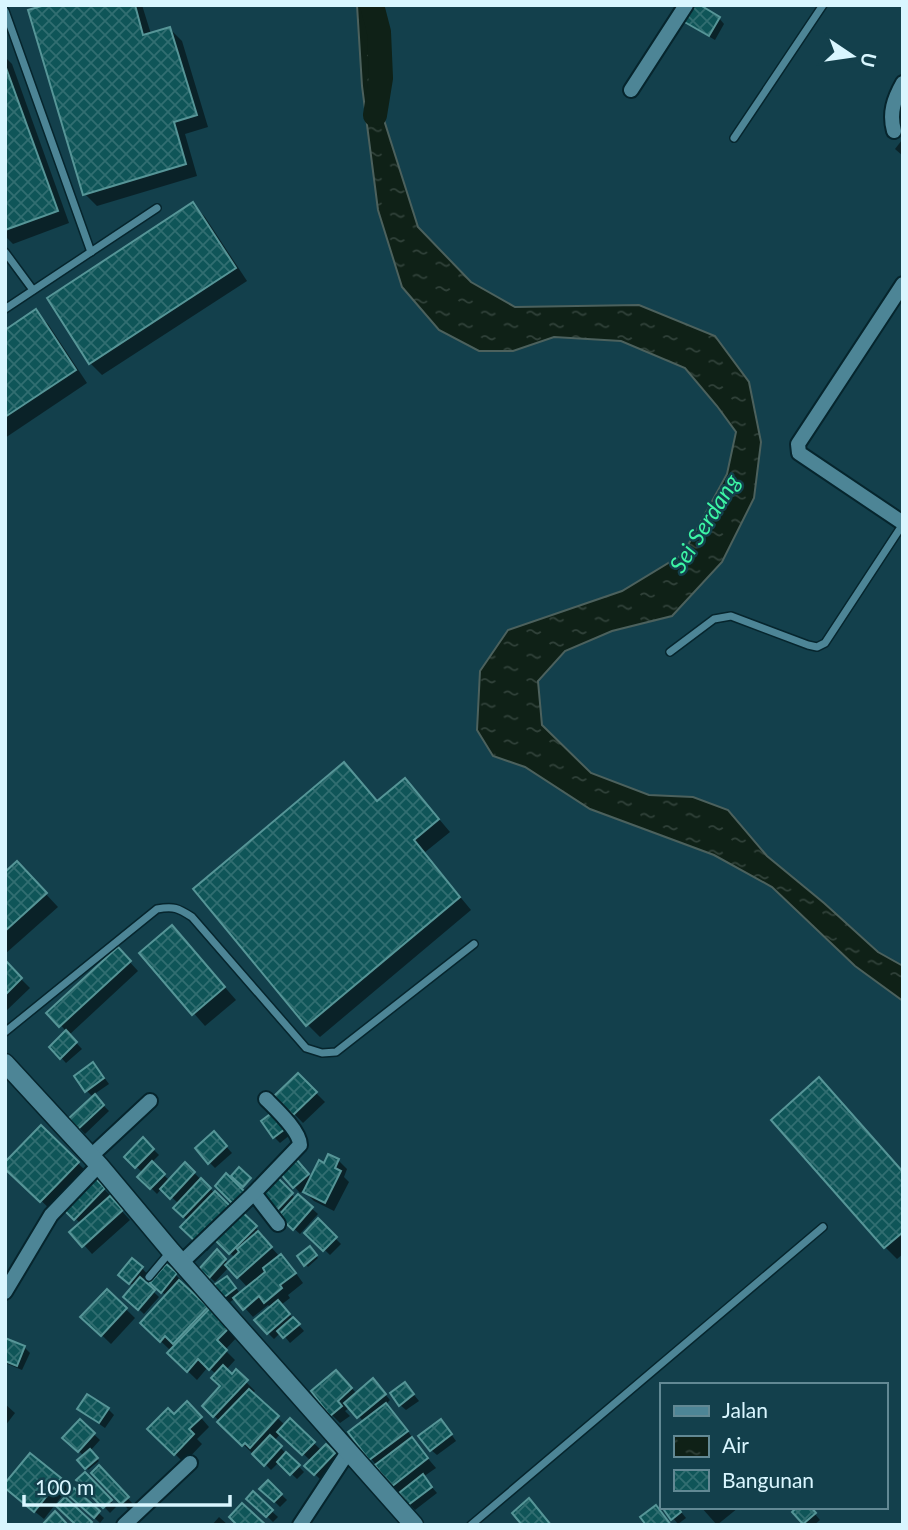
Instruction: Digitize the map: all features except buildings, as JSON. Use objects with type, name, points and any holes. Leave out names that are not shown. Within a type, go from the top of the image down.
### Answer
[{"type":"street","points":[[631,90],[686,5]]},
{"type":"street","points":[[894,131],[891,112],[903,83]]},
{"type":"street","points":[[903,284],[797,444],[799,453],[903,524]]},
{"type":"street","points":[[5,1063],[95,1161],[176,1257],[414,1525]]},
{"type":"street","points":[[176,1257],[254,1193],[297,1151],[300,1138],[266,1098]]},
{"type":"street","points":[[5,1292],[51,1214],[150,1101]]},
{"type":"street","points":[[254,1193],[278,1224]]},
{"type":"street","points":[[300,1525],[348,1452]]},
{"type":"street","points":[[124,1525],[190,1463]]},
{"type":"lane","points":[[734,138],[822,5]]},
{"type":"lane","points":[[5,11],[91,252]]},
{"type":"lane","points":[[5,309],[157,208]]},
{"type":"lane","points":[[5,252],[33,290]]},
{"type":"lane","points":[[670,653],[714,619],[731,615],[808,645],[817,647],[825,643],[903,524]]},
{"type":"lane","points":[[5,1032],[157,909],[167,907],[177,908],[192,918],[306,1048],[322,1054],[336,1052],[474,944]]},
{"type":"lane","points":[[471,1525],[823,1227]]},
{"type":"lane","points":[[149,1277],[176,1257]]},
{"type":"water","points":[[357,5],[372,5],[384,120],[418,227],[471,282],[515,307],[639,305],[715,336],[749,382],[761,442],[754,498],[722,562],[672,616],[612,631],[565,651],[538,681],[542,725],[591,773],[649,795],[693,797],[728,810],[767,856],[878,952],[903,966],[903,1001],[855,966],[772,887],[714,855],[590,809],[525,767],[493,756],[477,730],[480,671],[508,630],[622,591],[683,554],[727,474],[736,432],[685,368],[621,341],[554,337],[513,351],[479,351],[439,330],[402,287],[378,210],[362,86]]},
{"type":"waterway","name":"Sei Serdang","points":[[372,5],[379,32],[381,78],[375,115]]}]
